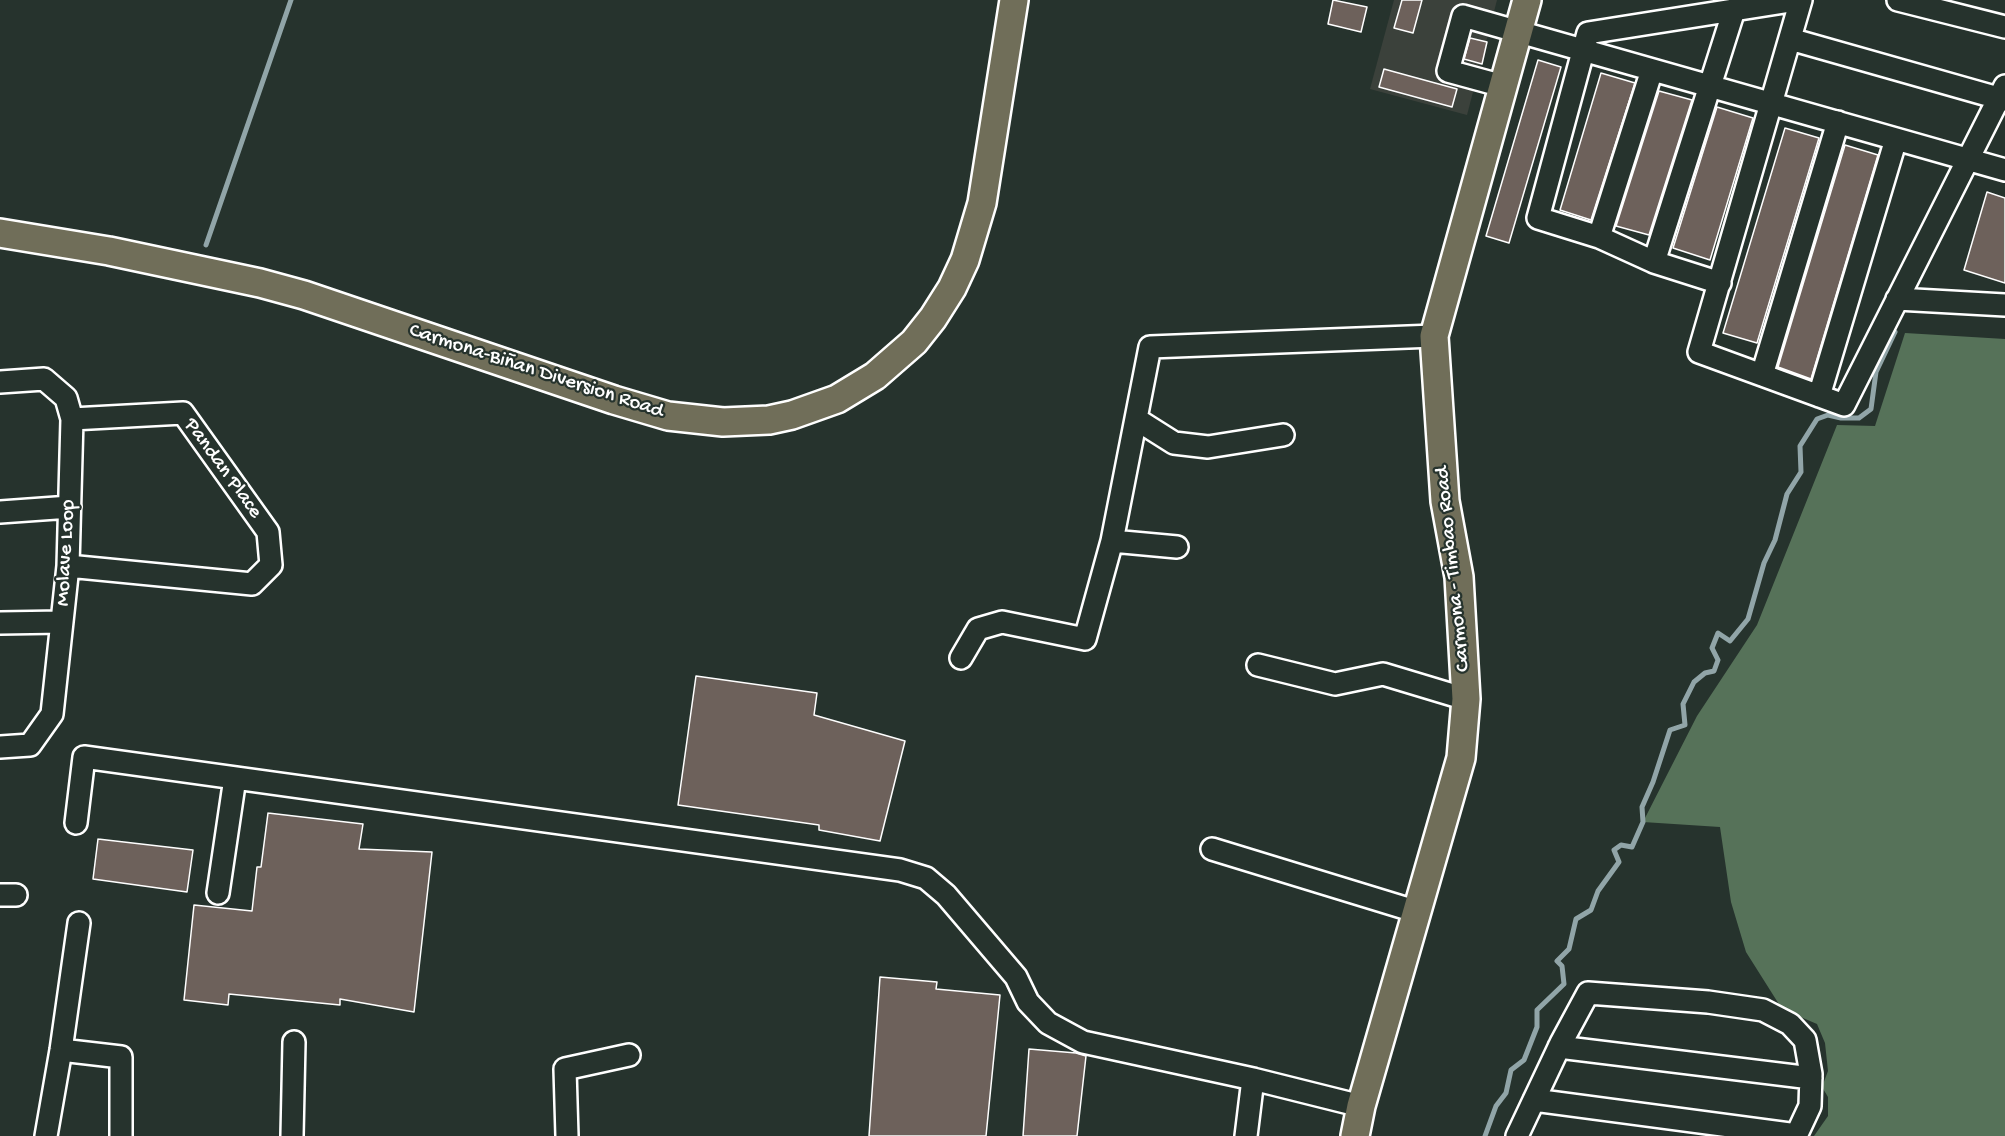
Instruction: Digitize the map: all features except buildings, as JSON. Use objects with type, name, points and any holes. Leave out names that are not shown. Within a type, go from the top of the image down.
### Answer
[{"type":"main road","name":"Carmona-Biñan Diversion Road","points":[[0,233],[109,251],[261,283],[304,295],[614,400],[668,416],[723,422],[769,420],[821,405],[858,388],[875,376],[914,342],[952,288],[968,251],[982,203],[1014,0]]},
{"type":"main road","name":"Carmona - Timbao Road","points":[[1355,1136],[1461,758],[1466,699],[1459,577],[1446,501],[1434,336],[1527,0]]},
{"type":"street","points":[[1720,283],[1653,262],[1599,237],[1538,218],[1588,33],[1799,0],[1790,39],[1720,283],[1699,352],[1844,405],[2003,95],[1790,39]]},
{"type":"street","points":[[1898,0],[2005,27]]},
{"type":"street","points":[[1653,262],[1711,87],[1734,9]]},
{"type":"street","points":[[1503,86],[1448,71],[1463,16],[2005,170]]},
{"type":"street","points":[[1599,237],[1652,70]]},
{"type":"street","points":[[1762,375],[1838,122]]},
{"type":"street","points":[[1819,396],[1896,139]]},
{"type":"street","points":[[1897,299],[2005,305]]},
{"type":"street","points":[[961,658],[978,629],[1002,622],[1085,639],[1112,541],[1150,347],[1434,336]]},
{"type":"street","name":"Molave Loop","points":[[0,382],[45,379],[66,398],[72,419],[68,566],[52,714],[30,745],[0,747]]},
{"type":"street","name":"Pandan Place","points":[[68,566],[252,584],[271,565],[268,532],[183,413],[72,419]]},
{"type":"street","points":[[1136,419],[1174,443],[1208,447],[1283,435]]},
{"type":"street","points":[[0,512],[70,507]]},
{"type":"street","points":[[1112,541],[1177,547]]},
{"type":"street","points":[[0,623],[62,622]]},
{"type":"street","points":[[1258,665],[1335,684],[1383,674],[1466,699]]},
{"type":"street","points":[[76,824],[84,757],[900,870],[926,878],[946,896],[1016,977],[1029,1002],[1048,1023],[1083,1042],[1253,1079],[1362,1106]]},
{"type":"street","points":[[218,893],[235,778]]},
{"type":"street","points":[[1212,849],[1418,912]]},
{"type":"street","points":[[46,1136],[79,923]]},
{"type":"street","points":[[1517,1136],[1559,1047],[1588,993],[1708,1002],[1763,1011],[1790,1024],[1804,1040],[1811,1078],[1810,1106],[1796,1136],[1534,1100]]},
{"type":"street","points":[[292,1136],[294,1042]]},
{"type":"street","points":[[1559,1047],[1811,1078]]},
{"type":"street","points":[[61,1050],[122,1057],[121,1136]]},
{"type":"street","points":[[567,1136],[566,1068],[629,1055]]},
{"type":"street","points":[[1246,1136],[1253,1079]]},
{"type":"shaded area","points":[[1394,0],[1497,0],[1467,115],[1370,89]]},
{"type":"green space","points":[[1905,333],[2005,339],[2005,1136],[1814,1136],[1828,1116],[1828,1097],[1822,1087],[1828,1071],[1825,1043],[1817,1024],[1782,1009],[1746,952],[1731,902],[1720,827],[1643,822],[1697,716],[1757,625],[1837,425],[1875,426]]},
{"type":"waterway","points":[[206,245],[291,0]]},
{"type":"waterway","points":[[1485,1136],[1496,1106],[1506,1093],[1511,1070],[1524,1060],[1537,1027],[1537,1010],[1564,984],[1562,966],[1557,961],[1569,949],[1576,919],[1591,910],[1598,891],[1619,862],[1614,850],[1621,845],[1632,847],[1643,822],[1642,807],[1670,730],[1685,725],[1683,704],[1694,682],[1705,673],[1714,671],[1718,660],[1712,648],[1718,633],[1730,641],[1748,619],[1764,563],[1775,540],[1787,494],[1801,472],[1800,446],[1817,419],[1828,415],[1859,418],[1871,409],[1876,372],[1895,332]]}]
